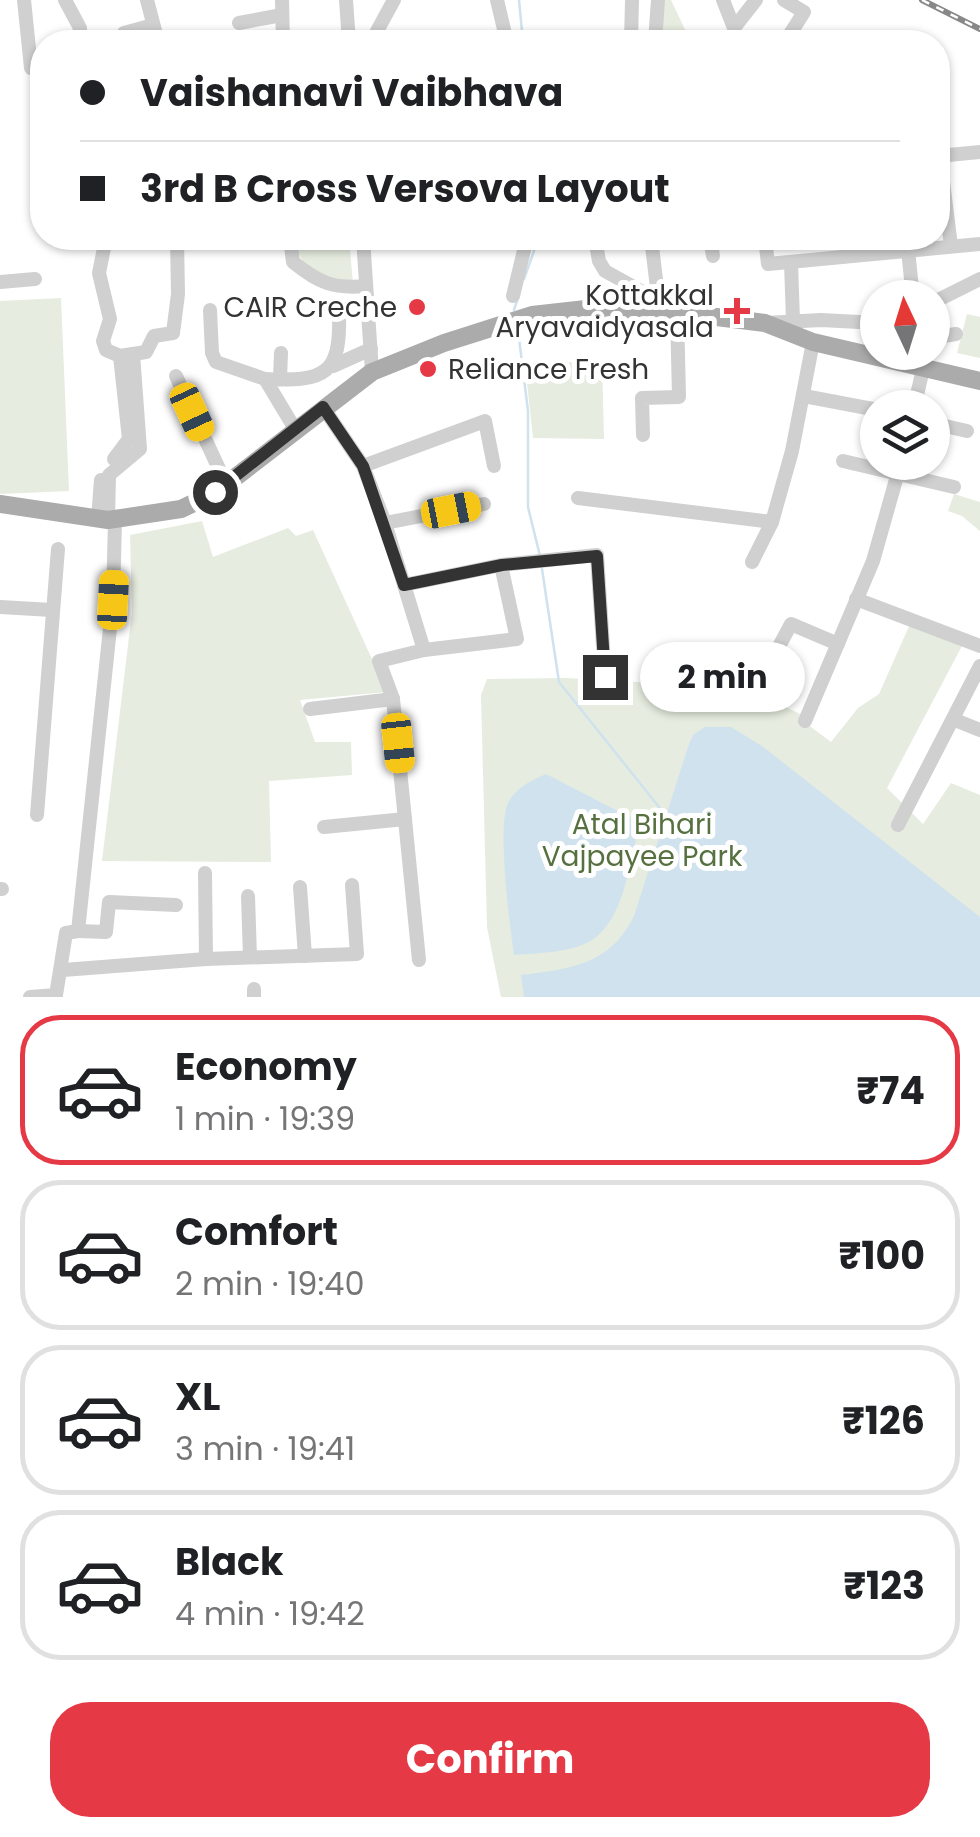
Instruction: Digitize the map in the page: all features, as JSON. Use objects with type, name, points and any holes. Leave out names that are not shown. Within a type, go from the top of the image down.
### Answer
[{"type":"main road","points":[[0,504],[107,520],[181,510],[226,484],[372,372],[444,342],[532,315],[665,308],[765,323],[812,342],[860,351]]},
{"type":"main road","points":[[943,370],[980,382]]},
{"type":"street","points":[[24,0],[30,58]]},
{"type":"street","points":[[65,0],[80,30]]},
{"type":"street","points":[[148,0],[155,30]]},
{"type":"street","points":[[157,0],[163,30]]},
{"type":"street","points":[[346,0],[348,30]]},
{"type":"street","points":[[377,30],[394,0]]},
{"type":"street","points":[[496,0],[504,30]]},
{"type":"street","points":[[631,30],[632,0]]},
{"type":"street","points":[[656,30],[658,0]]},
{"type":"street","points":[[723,0],[734,28],[756,0]]},
{"type":"street","points":[[784,0],[804,12],[793,30]]},
{"type":"street","points":[[238,23],[282,7]]},
{"type":"street","points":[[135,30],[154,25]]},
{"type":"street","points":[[950,151],[980,152]]},
{"type":"street","points":[[950,232],[952,246],[980,244]]},
{"type":"street","points":[[104,250],[99,272],[110,319],[103,341],[106,350],[126,355],[146,352],[154,336],[173,333],[177,250]]},
{"type":"street","points":[[177,263],[184,259],[185,250]]},
{"type":"street","points":[[291,250],[292,262],[310,276],[338,288],[366,286]]},
{"type":"street","points":[[364,250],[372,372]]},
{"type":"street","points":[[513,296],[524,250]]},
{"type":"street","points":[[597,250],[598,261],[606,271],[665,308]]},
{"type":"street","points":[[644,435],[642,398],[679,397],[654,250]]},
{"type":"street","points":[[712,250],[713,256]]},
{"type":"street","points":[[766,250],[768,264],[908,250],[911,280]]},
{"type":"street","points":[[791,263],[793,320]]},
{"type":"street","points":[[0,282],[36,279]]},
{"type":"street","points":[[950,294],[980,280]]},
{"type":"street","points":[[210,310],[216,362],[272,379],[318,374],[371,349]]},
{"type":"street","points":[[333,366],[340,346],[339,312]]},
{"type":"street","points":[[765,323],[860,322]]},
{"type":"street","points":[[950,335],[956,334]]},
{"type":"street","points":[[752,562],[772,522],[804,396],[812,342]]},
{"type":"street","points":[[281,353],[272,379],[295,429]]},
{"type":"street","points":[[78,931],[113,600],[103,470],[130,438],[126,355]]},
{"type":"street","points":[[176,376],[226,484]]},
{"type":"street","points":[[804,396],[860,407]]},
{"type":"street","points":[[323,407],[363,466],[424,650]]},
{"type":"street","points":[[363,466],[485,421],[494,466]]},
{"type":"street","points":[[950,427],[967,431]]},
{"type":"street","points":[[842,461],[860,463]]},
{"type":"street","points":[[805,721],[873,561],[897,480]]},
{"type":"street","points":[[934,480],[954,487]]},
{"type":"street","points":[[578,498],[772,522]]},
{"type":"street","points":[[385,523],[484,504]]},
{"type":"street","points":[[37,816],[58,549]]},
{"type":"street","points":[[404,585],[502,565],[597,556],[605,677]]},
{"type":"street","points":[[419,960],[393,699],[378,661],[424,650],[517,639],[502,565]]},
{"type":"street","points":[[856,599],[980,646]]},
{"type":"street","points":[[0,607],[52,610]]},
{"type":"street","points":[[768,667],[791,624],[838,644]]},
{"type":"street","points":[[898,825],[980,666]]},
{"type":"street","points":[[310,709],[393,699]]},
{"type":"street","points":[[954,720],[980,730]]},
{"type":"street","points":[[324,827],[405,819]]},
{"type":"street","points":[[205,873],[206,959]]},
{"type":"street","points":[[63,970],[206,959],[356,954],[352,884]]},
{"type":"street","points":[[300,887],[305,956]]},
{"type":"street","points":[[248,896],[250,957]]},
{"type":"street","points":[[30,997],[58,996],[66,933],[106,932],[109,902],[176,905]]},
{"type":"green space","points":[[663,0],[671,0],[685,30],[662,30]]},
{"type":"green space","points":[[298,250],[350,250],[353,284],[322,278],[301,258]]},
{"type":"green space","points":[[61,298],[69,491],[0,494],[0,301]]},
{"type":"green space","points":[[967,314],[980,317],[980,358],[957,353]]},
{"type":"green space","points":[[602,361],[604,439],[533,438],[525,364]]},
{"type":"green space","points":[[954,494],[980,502],[980,531],[962,516],[948,511]]},
{"type":"green space","points":[[202,521],[213,557],[288,528],[296,536],[313,530],[387,692],[300,700],[315,742],[351,742],[352,775],[269,781],[271,862],[102,861],[132,612],[130,535]]},
{"type":"green space","name":"Atal Bihari Vajpayee Park","points":[[910,624],[963,644],[887,788],[923,824],[951,783],[980,795],[980,997],[501,997],[487,927],[481,695],[487,679],[565,678],[694,685],[741,700],[748,688],[800,714],[799,718],[831,742],[858,708],[879,694]]},
{"type":"water","points":[[705,727],[731,727],[762,746],[980,917],[980,997],[524,997],[521,975],[587,962],[601,955],[624,932],[634,916],[688,747],[693,735]]},
{"type":"water","points":[[546,774],[637,821],[638,831],[624,890],[603,931],[575,948],[514,955],[505,875],[505,812],[516,791]]},
{"type":"waterway","points":[[519,0],[522,30]]},
{"type":"waterway","points":[[524,279],[534,250]]},
{"type":"waterway","points":[[514,310],[517,301]]},
{"type":"waterway","points":[[518,330],[528,411],[528,507],[540,556]]},
{"type":"waterway","points":[[542,569],[559,682],[667,817]]},
{"type":"railway","points":[[922,0],[980,29]]},
{"type":"place","name":"CAIR Creche","points":[[417,307]]},
{"type":"place","name":"Kottakkal Aryavaidyasala","points":[[737,311]]},
{"type":"place","name":"Reliance Fresh","points":[[428,369]]},
{"type":"route","points":[[215,492],[323,407],[363,466],[404,585],[502,565],[597,556],[605,677]]}]
